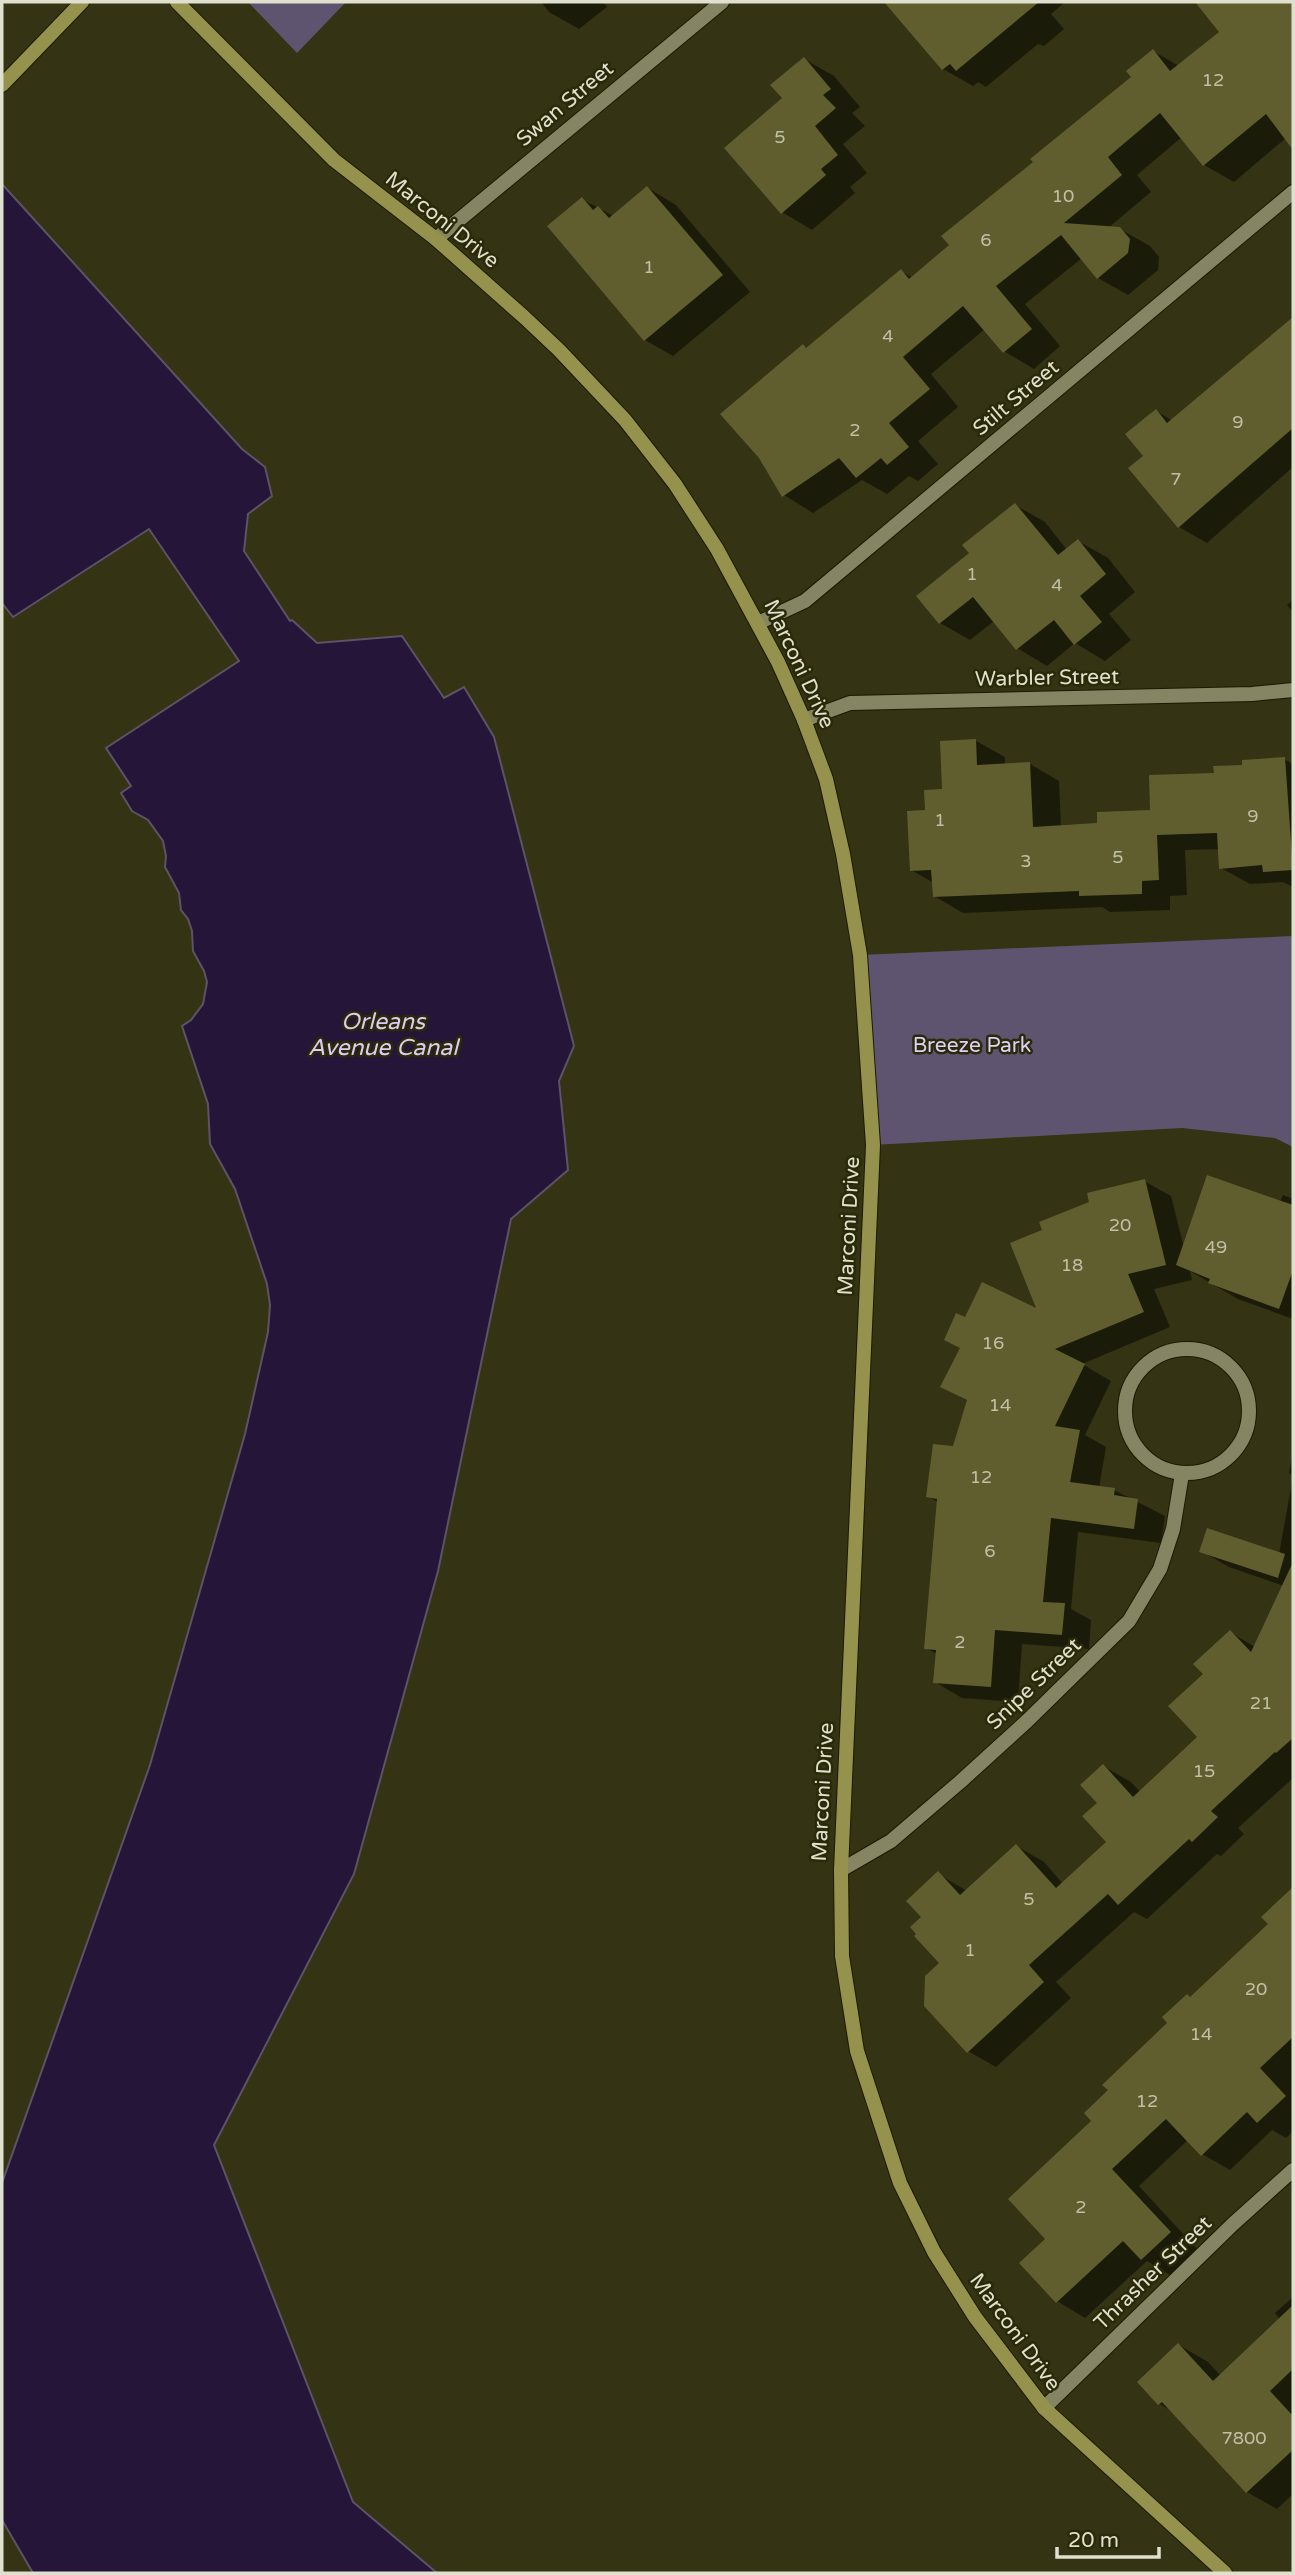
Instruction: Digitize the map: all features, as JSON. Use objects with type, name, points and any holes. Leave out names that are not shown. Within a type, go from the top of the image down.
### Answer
[{"type":"street","points":[[2,85],[82,2]]},
{"type":"street","name":"Marconi Drive","points":[[177,2],[334,160],[436,239],[559,350],[625,420],[675,485],[717,549],[758,623],[804,720],[826,779],[843,854],[860,955],[873,1145],[841,1870],[842,1956],[857,2052],[900,2183],[934,2252],[975,2317],[1044,2408],[1225,2573]]},
{"type":"street","name":"Swan Street","points":[[436,239],[722,2]]},
{"type":"street","name":"Stilt Street","points":[[758,623],[805,601],[1293,192]]},
{"type":"street","name":"Warbler Street","points":[[804,720],[849,703],[1252,694],[1293,690]]},
{"type":"street","points":[[1184,1349],[1202,1350],[1219,1357],[1239,1377],[1250,1402],[1249,1421],[1233,1454],[1219,1465],[1201,1472],[1182,1474],[1164,1469],[1148,1460],[1135,1446],[1127,1429],[1125,1411],[1128,1392],[1136,1375],[1149,1362],[1165,1353],[1184,1349]]},
{"type":"street","name":"Snipe Street","points":[[841,1870],[891,1841],[960,1782],[1129,1621],[1160,1569],[1173,1529],[1182,1474]]},
{"type":"street","name":"Thrasher Street","points":[[1044,2408],[1233,2224],[1293,2170]]},
{"type":"green space","points":[[248,2],[346,2],[297,53]]},
{"type":"green space","name":"Breeze Park","points":[[1293,936],[1293,1147],[1275,1138],[1182,1128],[873,1145],[860,955]]},
{"type":"water","name":"Orleans Avenue Canal","points":[[2,184],[242,449],[265,467],[272,496],[248,514],[244,551],[290,621],[317,643],[402,636],[444,698],[464,687],[494,737],[574,1046],[559,1081],[568,1170],[511,1219],[438,1571],[354,1874],[214,2145],[353,2502],[437,2573],[33,2573],[2,2520],[2,2183],[150,1765],[245,1434],[268,1332],[270,1305],[267,1284],[235,1189],[210,1144],[208,1104],[182,1026],[191,1020],[203,1004],[207,982],[204,971],[193,951],[192,931],[181,910],[179,893],[165,867],[163,841],[148,820],[132,811],[121,793],[131,786],[106,748],[239,661],[149,529],[13,617],[2,603]]},
{"type":"building","points":[[884,2],[1039,2],[956,71],[950,64],[942,70]]},
{"type":"building","points":[[1195,2],[1293,2],[1293,150],[1266,114],[1203,166],[1160,113],[1108,157],[1122,175],[1064,223],[1120,227],[1130,239],[1128,253],[1097,279],[1061,235],[996,286],[1032,329],[1003,353],[963,306],[903,357],[930,389],[889,423],[909,447],[887,465],[881,458],[856,478],[839,458],[782,497],[759,458],[720,414],[803,344],[806,348],[901,269],[909,279],[949,245],[941,236],[1033,162],[1030,159],[1131,77],[1126,71],[1153,49],[1170,71],[1219,32]]},
{"type":"building","points":[[804,57],[831,89],[823,95],[836,108],[815,126],[838,155],[821,169],[826,175],[781,214],[724,148],[782,98],[770,85]]},
{"type":"building","points":[[647,186],[723,275],[644,341],[547,226],[582,197],[593,210],[598,206],[609,218]]},
{"type":"building","points":[[1293,317],[1293,428],[1178,528],[1128,468],[1143,456],[1125,434],[1156,409],[1167,423]]},
{"type":"building","points":[[1015,503],[1058,555],[1078,539],[1106,574],[1080,596],[1102,622],[1074,645],[1054,620],[1016,650],[973,597],[939,624],[916,596],[969,553],[962,545]]},
{"type":"building","points":[[976,739],[977,765],[1030,762],[1033,827],[1097,823],[1097,812],[1150,810],[1149,775],[1214,773],[1213,766],[1242,765],[1242,760],[1285,757],[1293,870],[1263,872],[1262,865],[1219,869],[1217,833],[1157,835],[1159,880],[1142,881],[1142,894],[1079,896],[1079,891],[933,897],[931,870],[910,871],[907,811],[925,810],[924,790],[942,789],[940,741]]},
{"type":"building","points":[[1207,1175],[1293,1205],[1293,1270],[1279,1309],[1208,1283],[1210,1279],[1176,1265]]},
{"type":"building","points":[[1145,1179],[1166,1265],[1128,1274],[1144,1312],[1055,1349],[1085,1364],[1055,1426],[1080,1430],[1070,1482],[1115,1488],[1114,1495],[1138,1499],[1134,1529],[1051,1518],[1043,1602],[1065,1603],[1062,1635],[995,1630],[991,1687],[933,1683],[936,1650],[924,1649],[937,1499],[926,1497],[933,1444],[953,1446],[967,1400],[940,1387],[960,1348],[944,1340],[956,1313],[965,1317],[982,1282],[1036,1308],[1010,1243],[1042,1230],[1039,1222],[1089,1202],[1087,1193]]},
{"type":"building","points":[[1207,1528],[1285,1554],[1278,1578],[1199,1552]]},
{"type":"building","points":[[1293,1562],[1293,1738],[1211,1811],[1218,1817],[1192,1842],[1189,1839],[1118,1905],[1108,1894],[1029,1965],[1044,1982],[967,2053],[924,2006],[925,1976],[939,1963],[914,1936],[916,1934],[910,1927],[921,1917],[906,1901],[938,1871],[960,1895],[1016,1844],[1056,1888],[1106,1842],[1082,1816],[1097,1803],[1080,1785],[1103,1764],[1133,1797],[1197,1737],[1168,1706],[1203,1674],[1193,1664],[1230,1630],[1251,1652]]},
{"type":"building","points":[[1293,1887],[1293,2037],[1260,2068],[1286,2096],[1257,2123],[1247,2112],[1201,2156],[1166,2119],[1112,2169],[1171,2232],[1141,2260],[1123,2241],[1056,2303],[1019,2263],[1045,2239],[1008,2199],[1091,2121],[1084,2113],[1108,2090],[1102,2085],[1167,2023],[1162,2017],[1187,1994],[1190,1997],[1268,1924],[1261,1917]]},
{"type":"building","points":[[1293,2305],[1293,2369],[1270,2391],[1293,2416],[1293,2450],[1246,2493],[1162,2402],[1158,2405],[1137,2382],[1178,2343],[1213,2381]]}]
